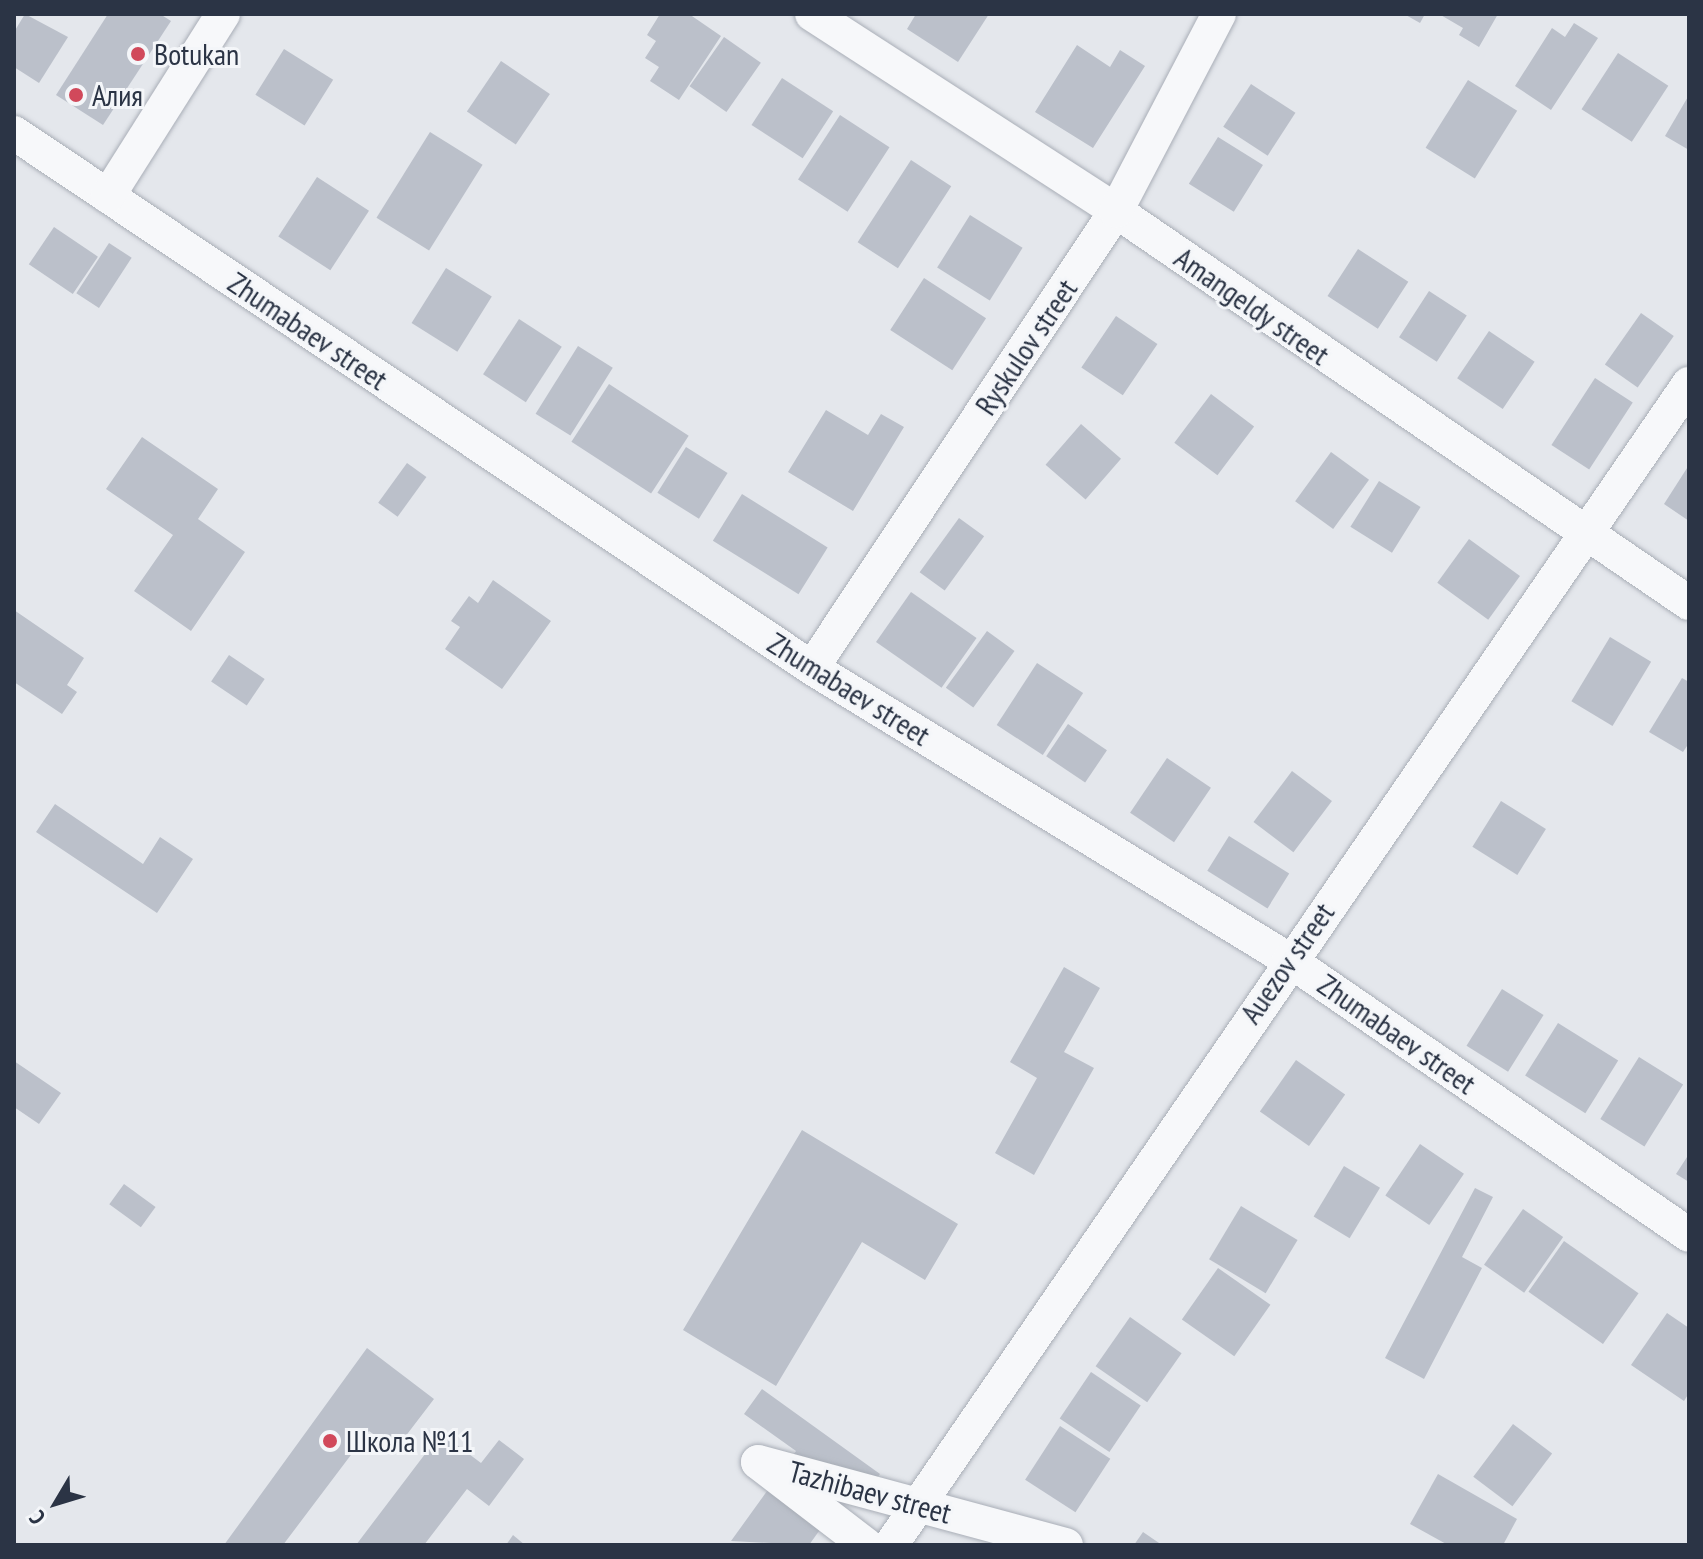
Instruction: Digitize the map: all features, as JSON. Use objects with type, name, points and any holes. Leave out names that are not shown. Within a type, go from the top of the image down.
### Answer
[{"type":"street","points":[[108,196],[223,14]]},
{"type":"street","name":"Amangeldy street","points":[[812,14],[1116,211],[1588,538],[1689,603]]},
{"type":"street","name":"Ryskulov street","points":[[812,668],[1116,211],[1219,14]]},
{"type":"street","name":"Zhumabaev street","points":[[14,133],[812,668],[1289,960],[1689,1235]]},
{"type":"street","name":"Auezov street","points":[[891,1545],[1289,960],[1588,538],[1689,384]]},
{"type":"street","name":"Tazhibaev street","points":[[866,1545],[758,1462],[1066,1545]]},
{"type":"building","points":[[25,14],[68,37],[39,83],[14,67],[14,32]]},
{"type":"building","points":[[108,14],[160,14],[171,21],[103,125],[56,95]]},
{"type":"building","points":[[660,14],[689,14],[721,36],[679,100],[650,81],[659,67],[645,58],[656,41],[647,35]]},
{"type":"building","points":[[916,14],[989,14],[958,62],[907,29]]},
{"type":"building","points":[[1404,14],[1425,14],[1420,23]]},
{"type":"building","points":[[1439,14],[1498,14],[1479,47],[1459,35],[1463,28]]},
{"type":"building","points":[[1574,23],[1598,38],[1551,110],[1515,86],[1552,28],[1565,37]]},
{"type":"building","points":[[724,37],[761,63],[726,112],[690,86]]},
{"type":"building","points":[[1077,45],[1110,67],[1120,50],[1145,66],[1093,148],[1035,112]]},
{"type":"building","points":[[284,49],[333,80],[305,126],[255,95]]},
{"type":"building","points":[[1618,53],[1668,86],[1632,142],[1582,109]]},
{"type":"building","points":[[501,61],[550,94],[516,145],[467,112]]},
{"type":"building","points":[[782,78],[833,111],[803,158],[752,125]]},
{"type":"building","points":[[1468,80],[1517,111],[1475,179],[1426,148]]},
{"type":"building","points":[[1251,84],[1295,113],[1268,156],[1223,127]]},
{"type":"building","points":[[1689,95],[1689,150],[1665,136]]},
{"type":"building","points":[[840,115],[889,147],[848,212],[798,180]]},
{"type":"building","points":[[430,132],[483,165],[429,251],[376,218]]},
{"type":"building","points":[[1218,137],[1263,165],[1234,212],[1189,184]]},
{"type":"building","points":[[911,160],[951,186],[898,268],[858,242]]},
{"type":"building","points":[[317,177],[369,211],[330,270],[278,237]]},
{"type":"building","points":[[970,215],[1023,248],[990,300],[937,268]]},
{"type":"building","points":[[54,227],[98,257],[73,294],[29,264]]},
{"type":"building","points":[[109,243],[132,258],[99,308],[76,293]]},
{"type":"building","points":[[1358,249],[1408,282],[1378,329],[1328,296]]},
{"type":"building","points":[[446,268],[492,297],[457,352],[412,323]]},
{"type":"building","points":[[924,278],[986,318],[952,370],[890,330]]},
{"type":"building","points":[[1429,291],[1467,316],[1437,362],[1399,337]]},
{"type":"building","points":[[1641,313],[1674,336],[1638,388],[1605,365]]},
{"type":"building","points":[[1116,316],[1157,344],[1123,395],[1081,367]]},
{"type":"building","points":[[519,319],[562,347],[526,402],[483,374]]},
{"type":"building","points":[[1489,331],[1535,362],[1503,409],[1457,378]]},
{"type":"building","points":[[578,346],[613,368],[570,436],[536,414]]},
{"type":"building","points":[[1595,378],[1633,403],[1589,470],[1551,445]]},
{"type":"building","points":[[609,384],[689,436],[651,494],[571,442]]},
{"type":"building","points":[[1211,394],[1254,426],[1217,475],[1174,443]]},
{"type":"building","points":[[826,410],[868,435],[881,414],[904,427],[853,511],[788,472]]},
{"type":"building","points":[[1081,424],[1121,459],[1086,500],[1046,465]]},
{"type":"building","points":[[142,437],[218,489],[198,519],[245,552],[191,631],[134,591],[173,535],[106,489]]},
{"type":"building","points":[[686,447],[728,473],[699,519],[657,493]]},
{"type":"building","points":[[1331,452],[1369,480],[1333,529],[1295,501]]},
{"type":"building","points":[[407,463],[426,477],[398,517],[378,503]]},
{"type":"building","points":[[1689,465],[1689,521],[1664,504]]},
{"type":"building","points":[[1379,481],[1421,507],[1392,553],[1350,527]]},
{"type":"building","points":[[742,494],[828,548],[799,594],[713,541]]},
{"type":"building","points":[[959,518],[984,536],[945,590],[920,572]]},
{"type":"building","points":[[1469,539],[1520,576],[1488,620],[1437,583]]},
{"type":"building","points":[[493,580],[551,621],[502,689],[445,649],[460,627],[451,621],[469,596],[478,603]]},
{"type":"building","points":[[911,592],[977,638],[942,688],[876,642]]},
{"type":"building","points":[[14,610],[84,658],[67,685],[77,692],[62,714],[14,682]]},
{"type":"building","points":[[987,631],[1015,651],[973,708],[946,688]]},
{"type":"building","points":[[1610,637],[1651,662],[1613,726],[1571,701]]},
{"type":"building","points":[[229,655],[265,679],[247,706],[211,682]]},
{"type":"building","points":[[1037,663],[1083,693],[1043,755],[997,725]]},
{"type":"building","points":[[1682,678],[1689,682],[1689,743],[1683,752],[1649,732]]},
{"type":"building","points":[[1068,724],[1107,750],[1085,783],[1046,756]]},
{"type":"building","points":[[1167,758],[1211,788],[1174,842],[1130,813]]},
{"type":"building","points":[[1292,771],[1332,801],[1293,852],[1253,822]]},
{"type":"building","points":[[1501,801],[1546,829],[1517,875],[1472,847]]},
{"type":"building","points":[[55,804],[143,864],[160,837],[193,859],[157,913],[36,832]]},
{"type":"building","points":[[1229,836],[1289,874],[1267,908],[1207,871]]},
{"type":"building","points":[[1064,967],[1100,988],[1064,1052],[1094,1068],[1034,1175],[995,1153],[1037,1078],[1010,1062]]},
{"type":"building","points":[[1502,989],[1544,1015],[1508,1072],[1466,1046]]},
{"type":"building","points":[[1558,1023],[1618,1061],[1585,1113],[1525,1076]]},
{"type":"building","points":[[1639,1057],[1683,1085],[1644,1146],[1600,1119]]},
{"type":"building","points":[[1296,1060],[1345,1094],[1309,1146],[1260,1112]]},
{"type":"building","points":[[14,1061],[61,1093],[39,1124],[14,1107]]},
{"type":"building","points":[[802,1130],[958,1224],[925,1280],[862,1242],[776,1386],[683,1330]]},
{"type":"building","points":[[1420,1144],[1464,1174],[1429,1225],[1385,1195]]},
{"type":"building","points":[[1689,1154],[1689,1182],[1676,1174]]},
{"type":"building","points":[[1344,1166],[1380,1188],[1350,1238],[1314,1217]]},
{"type":"building","points":[[124,1184],[156,1207],[141,1227],[109,1204]]},
{"type":"building","points":[[1475,1188],[1493,1197],[1462,1257],[1482,1268],[1424,1379],[1385,1358]]},
{"type":"building","points":[[1241,1206],[1298,1240],[1266,1293],[1209,1259]]},
{"type":"building","points":[[1523,1209],[1563,1237],[1524,1293],[1484,1265]]},
{"type":"building","points":[[1564,1241],[1639,1293],[1603,1344],[1528,1292]]},
{"type":"building","points":[[1218,1268],[1270,1305],[1234,1356],[1182,1320]]},
{"type":"building","points":[[1667,1313],[1689,1328],[1689,1393],[1684,1401],[1631,1365]]},
{"type":"building","points":[[1130,1317],[1182,1353],[1147,1402],[1096,1366]]},
{"type":"building","name":"Школа №11","points":[[367,1348],[434,1399],[395,1450],[369,1431],[283,1545],[224,1545]]},
{"type":"building","points":[[1091,1372],[1141,1406],[1109,1452],[1060,1418]]},
{"type":"building","points":[[762,1389],[880,1474],[863,1497],[850,1488],[809,1545],[731,1541],[796,1451],[744,1414]]},
{"type":"building","points":[[1513,1424],[1552,1453],[1512,1506],[1473,1477]]},
{"type":"building","points":[[1060,1426],[1110,1459],[1075,1512],[1025,1480]]},
{"type":"building","name":"Школа №11","points":[[441,1433],[481,1463],[499,1440],[524,1459],[489,1506],[467,1489],[424,1545],[356,1545]]},
{"type":"building","points":[[1438,1474],[1517,1519],[1503,1545],[1448,1545],[1410,1524]]},
{"type":"building","points":[[1143,1532],[1162,1545],[1134,1545]]},
{"type":"building","name":"Школа №11","points":[[513,1535],[525,1545],[506,1545]]},
{"type":"place","name":"Botukan","points":[[138,54]]},
{"type":"place","name":"Алия","points":[[76,95]]},
{"type":"place","name":"Школа №11","points":[[330,1441]]}]
